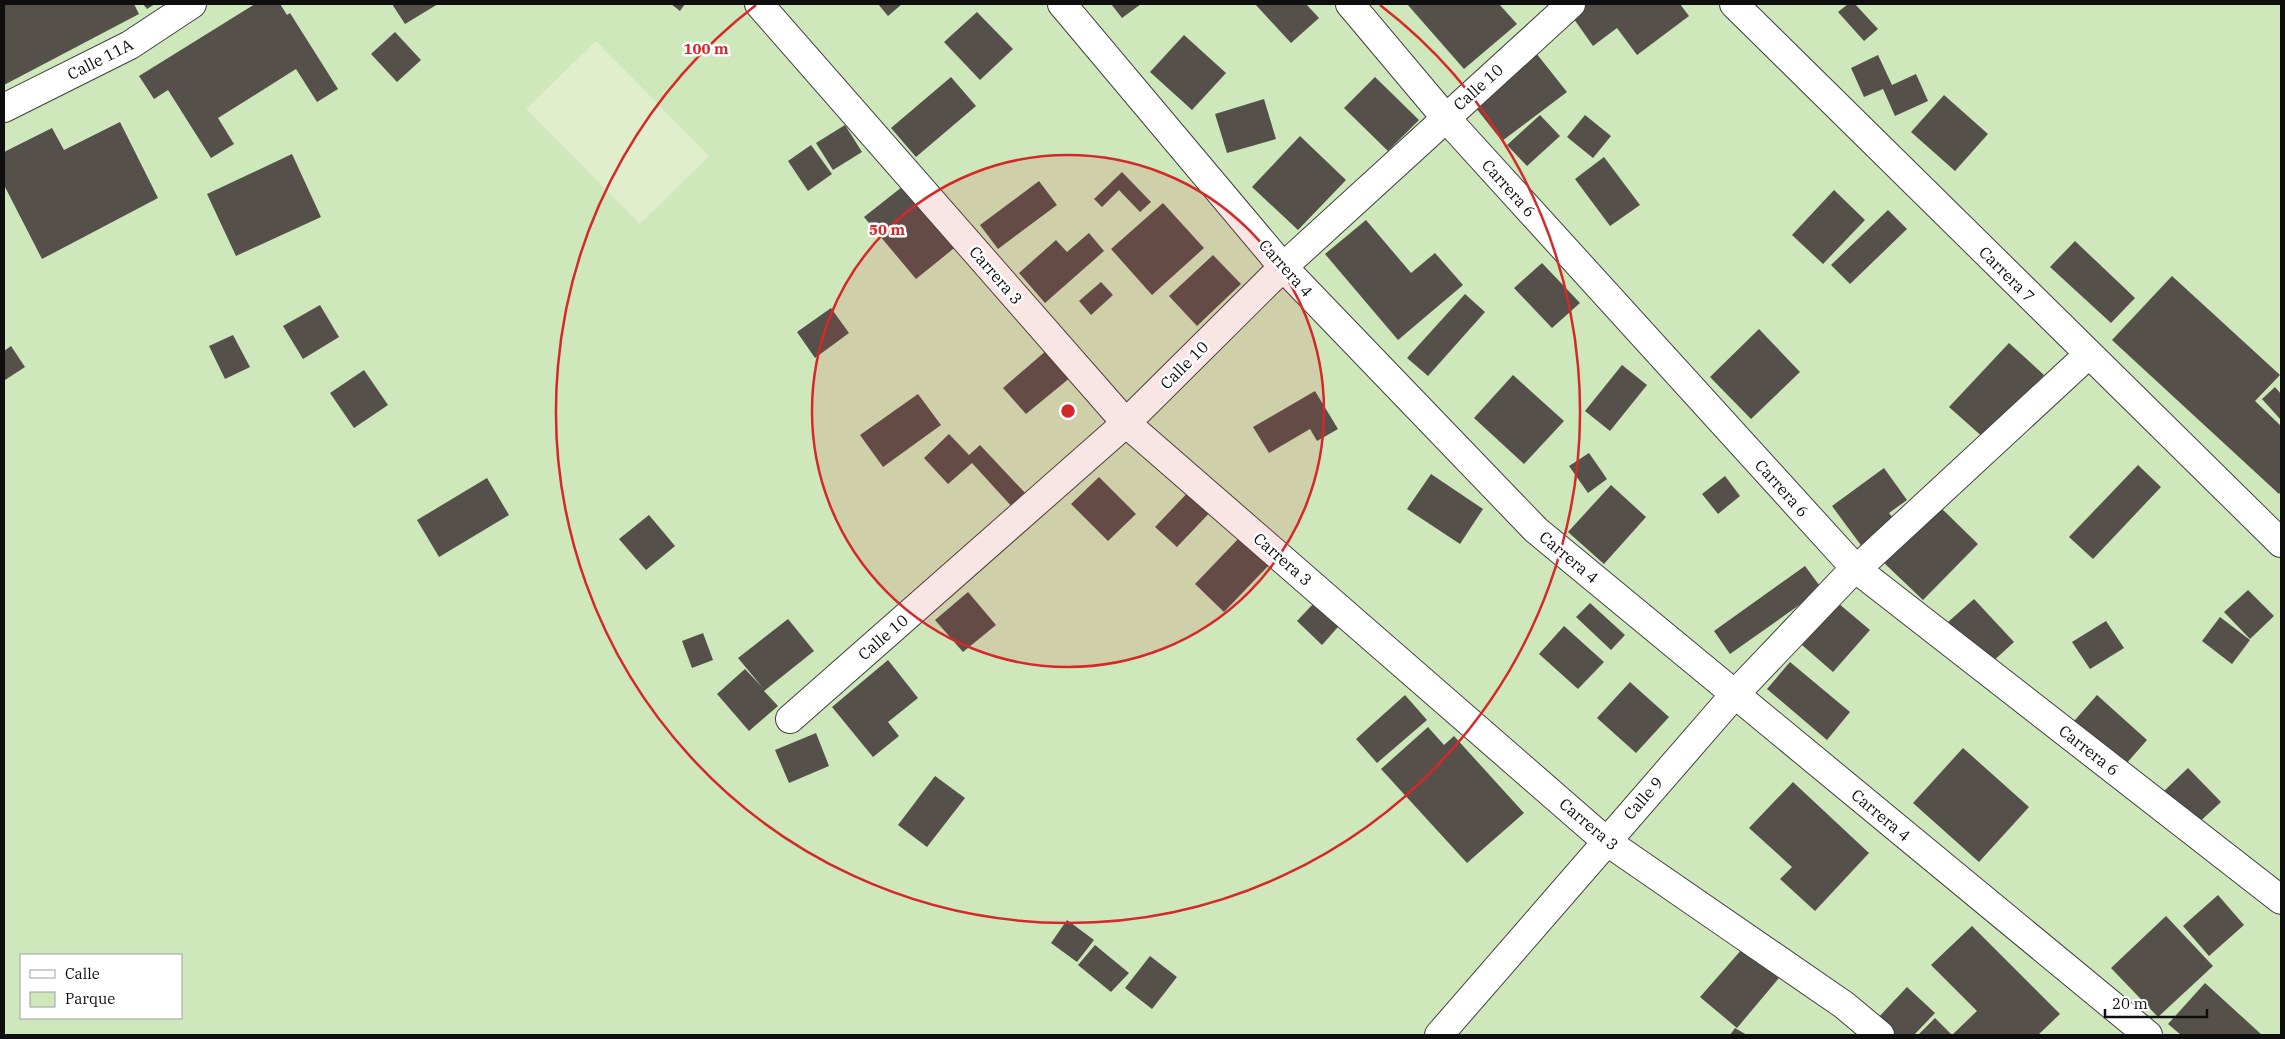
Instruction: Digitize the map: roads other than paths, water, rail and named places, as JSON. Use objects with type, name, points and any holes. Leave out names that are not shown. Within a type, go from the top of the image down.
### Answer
[{"type":"street","name":"Calle 11A","points":[[4,108],[130,44],[192,4]]},
{"type":"street","name":"Carrera 3","points":[[759,4],[1126,423],[1606,840],[1844,1005],[1880,1035]]},
{"type":"street","name":"Carrera 4","points":[[1062,4],[1283,267],[1536,530],[2148,1035]]},
{"type":"street","name":"Carrera 6","points":[[1350,4],[1445,117],[1855,568],[2281,900]]},
{"type":"street","name":"Calle 10","points":[[790,719],[1126,423],[1283,267],[1445,117],[1571,4]]},
{"type":"street","name":"Carrera 7","points":[[1734,4],[2281,544]]},
{"type":"street","name":"Calle 9","points":[[1439,1035],[1606,840],[1735,694],[1855,568],[1860,566],[2089,354]]}]
